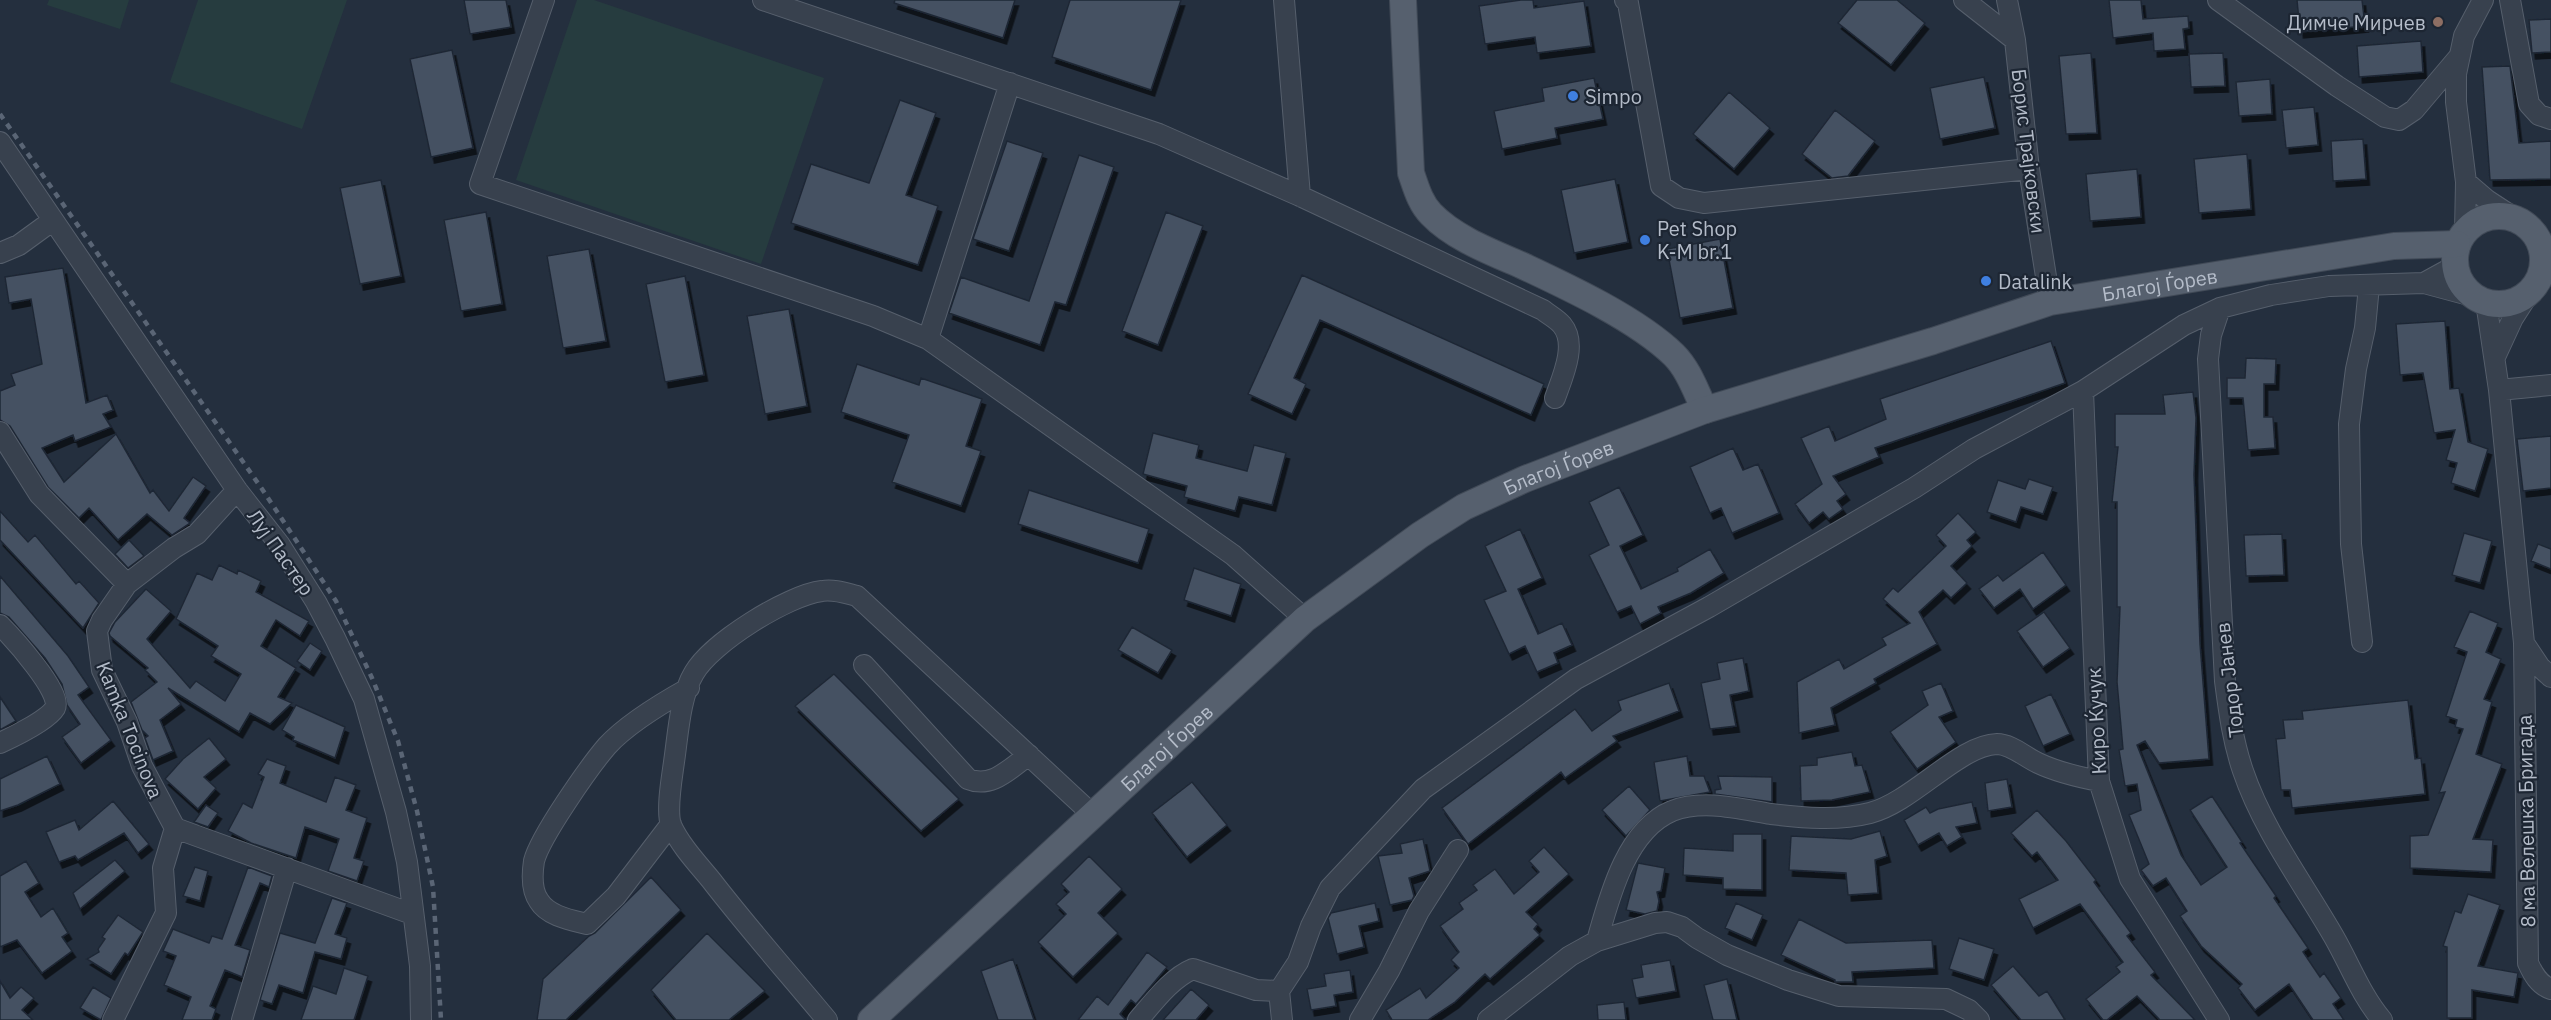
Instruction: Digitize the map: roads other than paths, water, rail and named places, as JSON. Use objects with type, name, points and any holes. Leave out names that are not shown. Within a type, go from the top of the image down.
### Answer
[{"type":"main road","points":[[1403,0],[1411,173],[1421,200],[1430,213],[1454,232],[1485,249],[1554,280],[1625,318],[1674,356],[1690,378],[1705,410]]},
{"type":"main road","points":[[2503,216],[2516,219],[2528,227],[2547,255],[2539,278],[2531,290],[2519,299],[2505,303],[2481,300],[2464,287],[2459,247],[2475,222],[2488,217],[2503,216]]},
{"type":"main road","name":"Благој Ѓорев","points":[[871,1020],[1305,619],[1420,535],[1464,507],[1525,479],[1705,410],[1933,341],[2050,302],[2283,263],[2415,245],[2459,247]]},
{"type":"street","points":[[544,0],[480,184],[873,316],[928,339],[1233,555],[1305,619]]},
{"type":"street","points":[[763,0],[1159,134],[1300,196],[1392,242],[1543,310],[1563,326],[1569,344],[1564,372],[1555,398]]},
{"type":"street","points":[[1284,0],[1300,196]]},
{"type":"street","points":[[1964,0],[2015,40]]},
{"type":"street","name":"Борис Трајковски","points":[[2007,0],[2015,40],[2029,169],[2050,302]]},
{"type":"street","points":[[2218,0],[2337,86],[2385,117],[2399,120],[2414,110],[2458,58]]},
{"type":"street","points":[[2424,283],[2459,247],[2466,182],[2456,102],[2458,58],[2464,36],[2483,0]]},
{"type":"street","points":[[2510,0],[2529,104],[2539,115],[2551,119]]},
{"type":"street","points":[[1627,1],[1661,186],[1679,198],[1704,203],[2029,169]]},
{"type":"street","points":[[928,339],[1011,83]]},
{"type":"street","name":"Луј Пастер","points":[[0,142],[237,490],[279,545],[316,602],[364,699],[396,812],[407,862],[420,966],[421,1020]]},
{"type":"street","points":[[2466,182],[2487,200],[2516,219]]},
{"type":"street","points":[[0,253],[19,245],[52,221]]},
{"type":"street","name":"Благој Ѓорев","points":[[1279,992],[1298,962],[1311,926],[1330,888],[1423,789],[1576,679],[1709,607],[1914,488],[1974,449],[2083,391],[2184,325],[2220,308],[2328,286],[2424,283],[2481,300]]},
{"type":"street","points":[[2362,642],[2351,544],[2349,424],[2356,369],[2365,328],[2368,286]]},
{"type":"street","points":[[2495,357],[2513,318],[2531,290]]},
{"type":"street","name":"8 ма Велешка Бригада","points":[[2481,300],[2495,357],[2523,633],[2528,963],[2535,977],[2551,989]]},
{"type":"street","name":"Тодор Јанев","points":[[2220,308],[2211,334],[2208,359],[2225,681],[2232,731],[2244,772],[2263,817],[2341,949],[2368,1012],[2382,1020]]},
{"type":"street","points":[[2499,390],[2551,385]]},
{"type":"street","name":"Киро Ќучук","points":[[2083,391],[2098,782],[2130,879],[2219,1020]]},
{"type":"street","points":[[0,432],[39,494],[127,584]]},
{"type":"street","name":"Kamka Tocinova","points":[[175,828],[142,766],[127,722],[102,670],[97,631],[127,584],[174,548],[197,534],[237,490]]},
{"type":"street","points":[[827,1020],[679,840],[671,824],[669,816],[673,772],[684,702],[694,673],[719,644],[765,614],[820,591],[836,590],[857,596],[1093,815]]},
{"type":"street","points":[[0,625],[26,653],[56,700],[53,711],[48,716],[0,743]]},
{"type":"street","points":[[2523,633],[2540,667],[2551,677]]},
{"type":"street","points":[[864,665],[968,779],[977,783],[991,782],[1029,755]]},
{"type":"street","points":[[671,824],[616,896],[587,924],[560,918],[539,902],[532,883],[535,860],[544,840],[573,794],[608,745],[655,707],[689,688]]},
{"type":"street","points":[[1597,941],[1612,888],[1624,861],[1654,822],[1672,811],[1700,806],[1828,819],[1871,813],[1894,805],[1960,758],[1997,744],[2067,774],[2098,782]]},
{"type":"street","points":[[113,1020],[166,913],[163,868],[175,828],[412,914]]},
{"type":"street","points":[[1360,1020],[1389,971],[1419,911],[1458,850]]},
{"type":"street","points":[[242,1020],[287,868]]},
{"type":"street","points":[[1488,1020],[1569,956],[1597,941],[1655,923],[1667,922],[1683,927],[1727,955],[1788,980],[1839,996],[1946,999],[1969,1010],[1979,1020]]},
{"type":"street","points":[[1138,1020],[1185,972],[1193,969],[1256,990],[1279,992],[1282,1020]]},
{"type":"railway","points":[[0,114],[262,489],[336,601],[398,741],[417,811],[433,887],[441,1020]]},
{"type":"place","name":"Димче Мирчев","points":[[2438,22]]},
{"type":"place","name":"Simpo","points":[[1573,96]]},
{"type":"place","name":"Pet Shop K-M br.1","points":[[1645,240]]},
{"type":"place","name":"Datalink","points":[[1986,281]]}]
